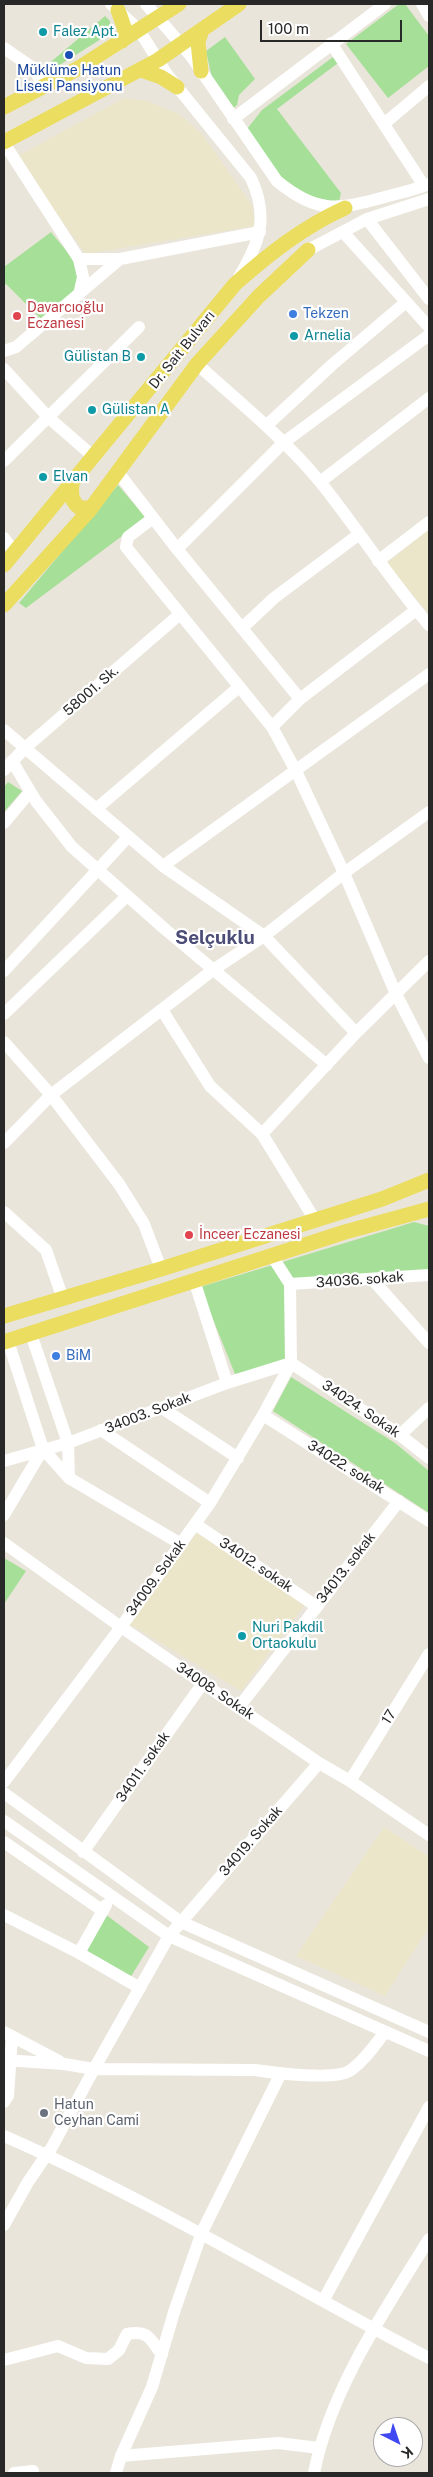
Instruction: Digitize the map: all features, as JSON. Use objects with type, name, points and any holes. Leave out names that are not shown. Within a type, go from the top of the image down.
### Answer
[{"type":"main road","points":[[4,107],[76,69],[139,30],[162,10],[174,4]]},
{"type":"main road","points":[[162,10],[179,4]]},
{"type":"main road","points":[[4,142],[87,96],[141,70],[183,45],[239,4]]},
{"type":"main road","points":[[115,7],[125,30],[122,41]]},
{"type":"main road","points":[[201,71],[198,42],[202,30]]},
{"type":"main road","points":[[141,70],[161,77],[178,87]]},
{"type":"main road","name":"Dr. Sait Bulvarı","points":[[4,565],[235,284],[267,256],[316,222],[345,208]]},
{"type":"main road","name":"Dr. Sait Bulvarı","points":[[4,604],[91,508],[197,364],[259,296],[308,250]]},
{"type":"main road","points":[[72,483],[71,493],[73,501],[80,508],[91,508]]},
{"type":"main road","points":[[4,1316],[161,1269],[382,1199],[429,1180]]},
{"type":"main road","points":[[6,1342],[194,1280],[413,1212],[429,1209]]},
{"type":"street","points":[[146,4],[162,10],[183,45],[277,181],[296,196],[322,206],[345,208],[427,185],[331,43]]},
{"type":"street","points":[[422,4],[429,16]]},
{"type":"street","points":[[233,119],[382,5]]},
{"type":"street","points":[[115,7],[139,30],[178,87],[251,178],[259,195],[260,232],[254,251],[235,284]]},
{"type":"street","points":[[4,48],[33,68],[43,85]]},
{"type":"street","points":[[385,123],[429,86]]},
{"type":"street","points":[[4,142],[79,259],[84,277],[79,295]]},
{"type":"street","points":[[308,250],[367,219],[429,199]]},
{"type":"street","points":[[367,219],[428,296]]},
{"type":"street","points":[[79,259],[120,259],[260,232]]},
{"type":"street","points":[[343,232],[429,327]]},
{"type":"street","points":[[4,351],[16,347],[120,259]]},
{"type":"street","points":[[266,426],[333,364],[406,302]]},
{"type":"street","points":[[4,461],[139,327]]},
{"type":"street","points":[[177,549],[283,443],[429,335]]},
{"type":"street","points":[[197,364],[266,426],[320,482],[378,561],[429,625]]},
{"type":"street","points":[[4,369],[49,418],[94,457]]},
{"type":"street","points":[[320,482],[429,398]]},
{"type":"street","points":[[117,472],[177,549],[300,699]]},
{"type":"street","points":[[153,518],[128,537],[126,547],[230,672],[239,687],[272,727],[296,770],[344,873],[396,994],[429,1058]]},
{"type":"street","points":[[378,561],[429,522]]},
{"type":"street","points":[[242,628],[274,598],[358,534]]},
{"type":"street","points":[[4,538],[14,552]]},
{"type":"street","points":[[272,727],[300,699],[416,610]]},
{"type":"street","name":"58001. Sk.","points":[[8,766],[24,748],[180,614]]},
{"type":"street","points":[[163,866],[429,674]]},
{"type":"street","points":[[96,809],[239,687]]},
{"type":"street","points":[[4,730],[163,866],[264,936],[356,1033]]},
{"type":"street","points":[[8,766],[72,847],[213,970],[327,1065]]},
{"type":"street","points":[[4,823],[30,792]]},
{"type":"street","points":[[4,1143],[51,1095],[213,970],[264,936],[344,873],[429,812]]},
{"type":"street","points":[[4,971],[128,837]]},
{"type":"street","points":[[4,1014],[127,896]]},
{"type":"street","points":[[262,1134],[356,1033],[429,961]]},
{"type":"street","points":[[162,1010],[210,1086],[262,1134],[315,1220]]},
{"type":"street","points":[[4,1042],[51,1095],[119,1184],[139,1216],[161,1269]]},
{"type":"street","points":[[4,1212],[46,1250],[62,1298]]},
{"type":"street","points":[[413,1212],[429,1218]]},
{"type":"street","points":[[272,1256],[290,1284],[291,1362]]},
{"type":"street","name":"34036. sokak","points":[[290,1284],[429,1275]]},
{"type":"street","points":[[372,1279],[429,1343]]},
{"type":"street","points":[[194,1280],[227,1383]]},
{"type":"street","points":[[31,1334],[68,1443],[69,1478]]},
{"type":"street","points":[[6,1342],[43,1449],[69,1478],[181,1544]]},
{"type":"street","name":"34003. Sokak","points":[[4,1461],[68,1443],[227,1383],[291,1362]]},
{"type":"street","name":"34009. Sokak","points":[[4,1782],[121,1627],[210,1503],[263,1415],[291,1362]]},
{"type":"street","name":"34024. Sokak","points":[[291,1362],[400,1435],[429,1458]]},
{"type":"street","points":[[162,1408],[238,1458]]},
{"type":"street","points":[[400,1435],[429,1408]]},
{"type":"street","name":"34022. sokak","points":[[263,1415],[429,1521]]},
{"type":"street","points":[[101,1430],[210,1503]]},
{"type":"street","points":[[4,1515],[43,1449]]},
{"type":"street","name":"34013. sokak","points":[[239,1707],[399,1501]]},
{"type":"street","name":"34012. sokak","points":[[195,1524],[316,1606]]},
{"type":"street","name":"34008. Sokak","points":[[4,1543],[121,1627],[319,1763],[350,1781],[429,1835]]},
{"type":"street","name":"17","points":[[350,1781],[429,1654]]},
{"type":"street","name":"34011. sokak","points":[[83,1852],[203,1683]]},
{"type":"street","name":"34019. Sokak","points":[[4,2225],[47,2154],[170,1936],[319,1763]]},
{"type":"street","points":[[4,1793],[83,1852],[182,1920],[429,2032]]},
{"type":"street","points":[[4,1821],[170,1936],[429,2052]]},
{"type":"street","points":[[4,1842],[102,1912]]},
{"type":"street","points":[[79,1953],[111,1896]]},
{"type":"street","points":[[4,1915],[79,1953],[140,1988]]},
{"type":"street","points":[[7,2060],[64,2064],[94,2069],[255,2070],[336,2075],[350,2071],[364,2059],[385,2032]]},
{"type":"street","points":[[4,2102],[8,2096],[8,2034],[64,2064]]},
{"type":"street","points":[[116,2473],[121,2456],[152,2387],[202,2232],[281,2073]]},
{"type":"street","points":[[323,2301],[429,2107]]},
{"type":"street","points":[[4,2136],[47,2154],[202,2232],[373,2329],[429,2358]]},
{"type":"street","points":[[314,2473],[319,2448],[342,2392],[373,2329],[429,2239]]},
{"type":"street","points":[[4,2360],[58,2346],[86,2358],[108,2359],[120,2350],[127,2334],[141,2331],[148,2335],[162,2355]]},
{"type":"street","points":[[121,2456],[278,2443],[319,2448]]},
{"type":"street","points":[[14,2473],[33,2471]]},
{"type":"shaded area","points":[[124,98],[147,101],[179,114],[202,134],[252,205],[255,226],[86,254],[16,157]]},
{"type":"shaded area","points":[[429,529],[429,614],[387,563]]},
{"type":"shaded area","points":[[197,1533],[305,1604],[241,1691],[129,1624]]},
{"type":"shaded area","points":[[384,1827],[429,1857],[429,1927],[385,1996],[296,1956]]},
{"type":"green space","points":[[399,4],[405,4],[429,36],[429,66],[388,98],[346,44]]},
{"type":"green space","points":[[105,16],[110,21],[110,28],[101,39],[58,66],[50,68],[46,66]]},
{"type":"green space","points":[[225,37],[255,79],[239,95],[237,105],[232,109],[212,78],[206,51]]},
{"type":"green space","points":[[333,57],[338,63],[277,109],[341,193],[339,202],[320,199],[305,194],[293,187],[275,169],[247,129],[262,110]]},
{"type":"green space","points":[[51,232],[73,261],[79,278],[73,295],[41,319],[6,284],[4,285],[4,267]]},
{"type":"green space","points":[[118,485],[146,518],[26,608],[19,603]]},
{"type":"green space","points":[[8,782],[22,791],[4,812],[4,787]]},
{"type":"green space","points":[[414,1222],[429,1226],[429,1272],[290,1284],[291,1363],[235,1374],[200,1287]]},
{"type":"green space","points":[[291,1377],[395,1443],[429,1471],[429,1513],[273,1411]]},
{"type":"green space","points":[[4,1558],[26,1571],[4,1604]]},
{"type":"green space","points":[[105,1914],[149,1947],[130,1978],[82,1952]]},
{"type":"place","name":"Falez Apt.","points":[[43,32]]},
{"type":"place","name":"Müklüme Hatun Lisesi Pansiyonu","points":[[69,55]]},
{"type":"place","name":"Tekzen","points":[[293,314]]},
{"type":"place","name":"Davarcıoğlu Eczanesi","points":[[17,316]]},
{"type":"place","name":"Arnelia","points":[[294,336]]},
{"type":"place","name":"Gülistan B","points":[[141,357]]},
{"type":"place","name":"Gülistan A","points":[[92,410]]},
{"type":"place","name":"Elvan","points":[[43,477]]},
{"type":"place","name":"İnceer Eczanesi","points":[[189,1235]]},
{"type":"place","name":"BiM","points":[[56,1356]]},
{"type":"place","name":"Nuri Pakdil Ortaokulu","points":[[242,1636]]},
{"type":"place","name":"Hatun Ceyhan Cami","points":[[44,2113]]},
{"type":"district","name":"Selçuklu","points":[[215,938]]}]
